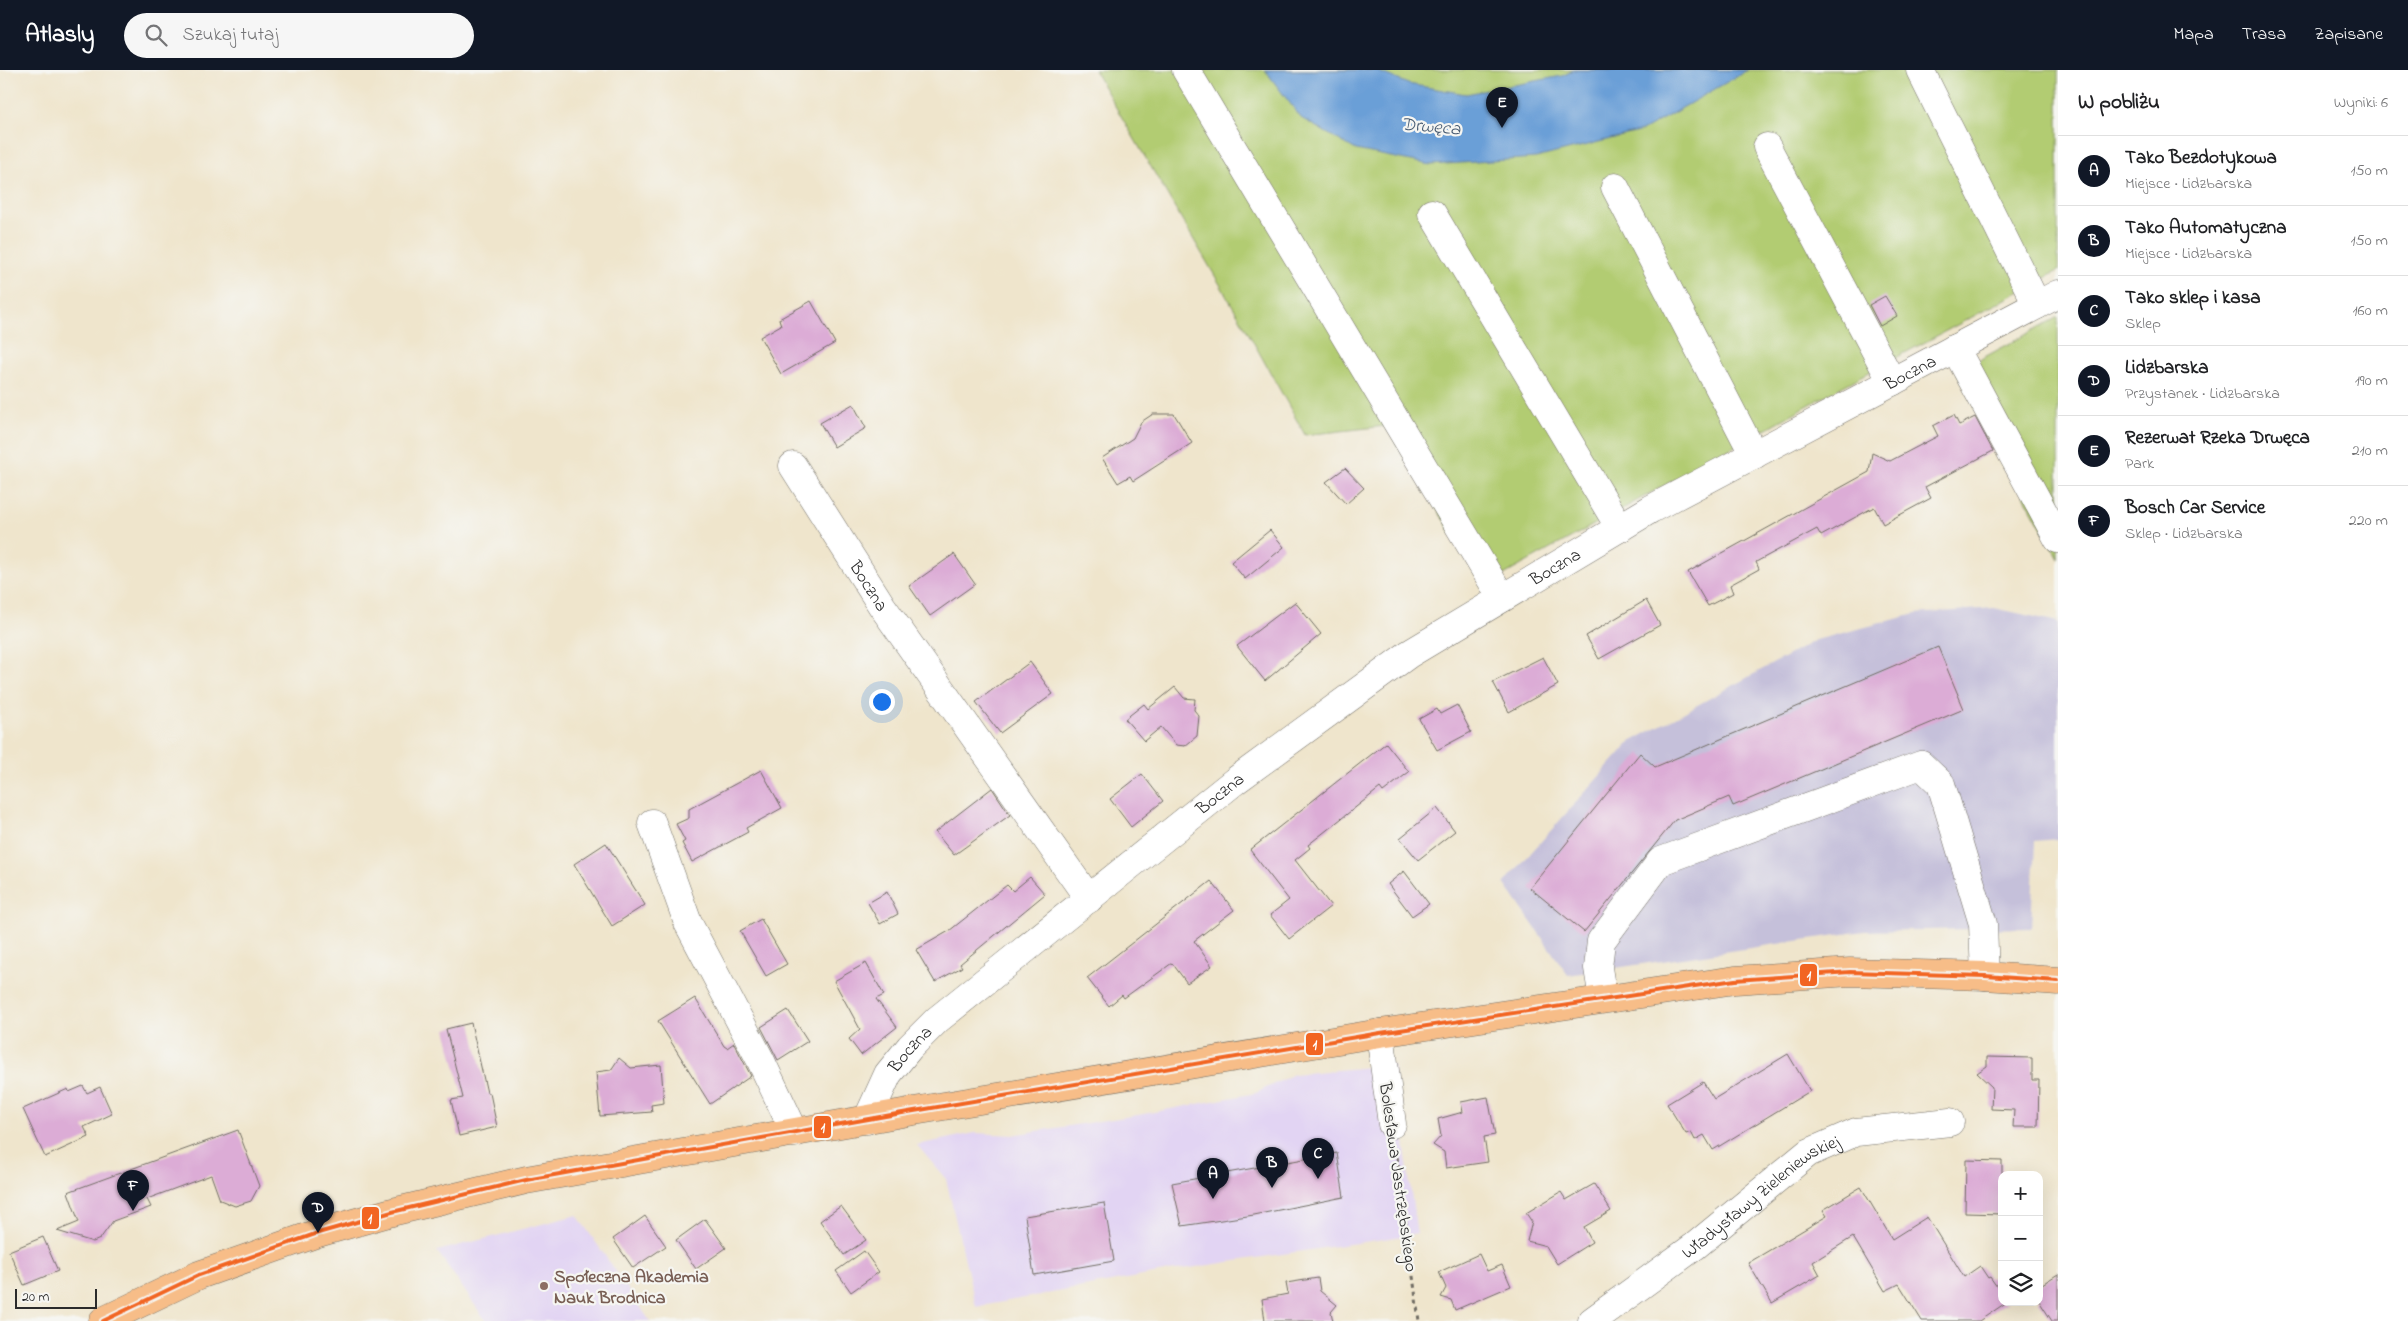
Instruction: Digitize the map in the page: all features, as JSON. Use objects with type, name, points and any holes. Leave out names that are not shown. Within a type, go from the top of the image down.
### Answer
[{"type":"main road","points":[[103,1321],[199,1275],[301,1239],[392,1212],[526,1180],[867,1120],[1380,1033],[1734,980],[1850,972],[1985,976],[2058,981]]},
{"type":"street","points":[[1186,70],[1502,598]]},
{"type":"street","points":[[1920,70],[2048,300]]},
{"type":"street","points":[[1767,147],[1892,382]]},
{"type":"street","points":[[1614,187],[1754,455]]},
{"type":"street","points":[[1432,213],[1620,528]]},
{"type":"street","name":"Boczna","points":[[867,1120],[888,1074],[910,1047],[937,1020],[1235,781],[1394,665],[1620,528],[2048,300]]},
{"type":"street","points":[[1955,348],[2058,539]]},
{"type":"street","name":"Boczna","points":[[793,466],[882,606],[1089,899]]},
{"type":"street","points":[[1603,999],[1598,968],[1601,940],[1661,861],[1921,765],[1941,784],[1944,793],[1983,924],[1985,976]]},
{"type":"street","points":[[652,823],[688,923],[760,1059],[795,1133]]},
{"type":"street","name":"Bolesława Jastrzębskiego","points":[[1380,1033],[1392,1124]]},
{"type":"street","name":"Władysławy Zieleniewskiej","points":[[1592,1321],[1695,1246],[1808,1153],[1856,1132],[1950,1122]]},
{"type":"path","name":"Bolesława Jastrzębskiego","points":[[1392,1124],[1418,1321]]},
{"type":"shaded area","points":[[1994,608],[2058,622],[2058,839],[2035,841],[2031,928],[1864,931],[1568,975],[1504,883],[1630,742],[1816,640],[1915,614]]},
{"type":"shaded area","points":[[1393,1065],[1417,1234],[1169,1271],[976,1307],[946,1179],[917,1145],[975,1133],[1012,1135],[1138,1115],[1256,1093],[1294,1074]]},
{"type":"shaded area","name":"Społeczna Akademia Nauk Brodnica","points":[[577,1215],[650,1321],[486,1321],[437,1251]]},
{"type":"green space","points":[[1094,70],[2058,70],[2058,271],[1832,392],[1484,586],[1386,426],[1305,435],[1245,327]]},
{"type":"green space","points":[[2058,317],[2058,558],[1957,372]]},
{"type":"water","name":"Drwęca","points":[[1265,70],[1375,70],[1408,84],[1466,94],[1562,76],[1574,70],[1748,70],[1642,131],[1536,158],[1431,165],[1356,150],[1301,118]]},
{"type":"building","points":[[1885,296],[1897,316],[1880,326],[1869,305]]},
{"type":"building","points":[[811,301],[835,343],[781,374],[760,337],[781,325],[779,319]]},
{"type":"building","points":[[853,404],[866,428],[834,447],[820,423]]},
{"type":"building","points":[[1153,414],[1174,414],[1192,443],[1133,481],[1130,476],[1118,483],[1102,458],[1133,438],[1141,422]]},
{"type":"building","points":[[1954,415],[1959,425],[1975,417],[1993,451],[1925,487],[1931,498],[1883,524],[1874,507],[1821,536],[1817,529],[1756,562],[1759,569],[1730,585],[1733,593],[1708,606],[1688,572],[1869,472],[1872,453],[1890,461],[1938,436],[1933,426]]},
{"type":"building","points":[[1345,468],[1364,488],[1346,504],[1326,482]]},
{"type":"building","points":[[1270,530],[1284,547],[1245,579],[1231,562]]},
{"type":"building","points":[[954,554],[975,584],[930,616],[909,586]]},
{"type":"building","points":[[1646,600],[1660,625],[1599,659],[1586,636]]},
{"type":"building","points":[[1295,602],[1321,634],[1265,681],[1237,646]]},
{"type":"building","points":[[1938,647],[1964,709],[1733,806],[1729,797],[1675,820],[1584,932],[1530,888],[1640,753],[1655,767]]},
{"type":"building","points":[[1543,657],[1558,685],[1509,712],[1493,682]]},
{"type":"building","points":[[1030,662],[1053,694],[1000,733],[976,702]]},
{"type":"building","points":[[1175,687],[1184,698],[1195,699],[1194,710],[1199,716],[1197,736],[1185,746],[1176,745],[1161,727],[1144,741],[1125,719],[1144,704],[1148,709]]},
{"type":"building","points":[[1457,705],[1471,732],[1437,750],[1419,719],[1437,709],[1440,714]]},
{"type":"building","points":[[1386,743],[1409,772],[1383,792],[1380,788],[1308,845],[1310,848],[1295,860],[1331,906],[1289,939],[1270,915],[1289,900],[1250,850]]},
{"type":"building","points":[[761,770],[782,808],[746,828],[748,832],[692,862],[682,843],[685,841],[676,824],[689,818],[689,809]]},
{"type":"building","points":[[1142,774],[1163,801],[1131,827],[1110,799]]},
{"type":"building","points":[[992,788],[1010,815],[954,855],[935,832]]},
{"type":"building","points":[[1437,808],[1455,831],[1418,860],[1400,838]]},
{"type":"building","points":[[606,843],[645,905],[612,926],[574,864]]},
{"type":"building","points":[[1404,871],[1429,904],[1412,916],[1388,884]]},
{"type":"building","points":[[1030,877],[1045,894],[960,964],[962,967],[935,982],[916,950],[949,931],[1007,885],[1013,891]]},
{"type":"building","points":[[1211,881],[1234,910],[1194,941],[1212,966],[1187,983],[1172,963],[1124,998],[1122,995],[1109,1006],[1087,978]]},
{"type":"building","points":[[887,892],[898,914],[880,924],[868,903]]},
{"type":"building","points":[[761,919],[787,964],[766,976],[740,931]]},
{"type":"building","points":[[866,963],[884,995],[876,999],[897,1027],[861,1055],[849,1039],[860,1029],[834,981]]},
{"type":"building","points":[[695,998],[724,1046],[727,1048],[734,1043],[751,1076],[710,1104],[658,1021]]},
{"type":"building","points":[[788,1010],[808,1041],[778,1060],[761,1027]]},
{"type":"building","points":[[471,1023],[497,1127],[459,1136],[451,1100],[463,1098],[446,1029]]},
{"type":"building","points":[[1788,1054],[1810,1091],[1713,1150],[1704,1135],[1695,1140],[1691,1132],[1686,1134],[1667,1104],[1703,1082],[1714,1099]]},
{"type":"building","points":[[1987,1057],[2032,1058],[2032,1080],[2039,1080],[2038,1127],[2013,1127],[2014,1110],[1991,1109],[1992,1087],[1977,1073],[1987,1066]]},
{"type":"building","points":[[619,1058],[631,1068],[661,1065],[664,1103],[651,1105],[652,1112],[600,1116],[596,1072],[611,1070]]},
{"type":"building","points":[[83,1086],[87,1093],[100,1087],[112,1114],[84,1127],[89,1137],[45,1157],[23,1109],[68,1089],[69,1092]]},
{"type":"building","points":[[1488,1097],[1495,1135],[1484,1137],[1488,1162],[1446,1168],[1444,1152],[1433,1145],[1441,1136],[1438,1119],[1463,1112],[1461,1102]]},
{"type":"building","points":[[238,1130],[259,1186],[251,1201],[235,1206],[220,1200],[211,1175],[147,1199],[151,1207],[113,1221],[100,1239],[93,1242],[57,1231],[79,1222],[68,1192]]},
{"type":"building","points":[[1337,1153],[1344,1197],[1254,1215],[1182,1226],[1172,1183]]},
{"type":"building","points":[[1966,1160],[2002,1161],[2002,1171],[1998,1171],[1998,1214],[1965,1213]]},
{"type":"building","points":[[1594,1184],[1611,1211],[1584,1227],[1592,1242],[1557,1264],[1546,1246],[1527,1241],[1532,1222],[1526,1213],[1561,1192],[1566,1200]]},
{"type":"building","points":[[1861,1187],[1892,1239],[1927,1217],[1964,1277],[1980,1266],[1988,1278],[1990,1277],[1998,1288],[1998,1306],[2001,1306],[1979,1321],[1922,1321],[1899,1284],[1885,1291],[1853,1237],[1813,1262],[1820,1275],[1772,1303],[1748,1263],[1827,1216],[1823,1210]]},
{"type":"building","points":[[1104,1203],[1114,1261],[1034,1275],[1025,1216]]},
{"type":"building","points":[[841,1206],[866,1240],[844,1255],[820,1221]]},
{"type":"building","points":[[645,1216],[666,1246],[633,1268],[613,1239]]},
{"type":"building","points":[[705,1219],[726,1248],[696,1269],[676,1240]]},
{"type":"building","points":[[43,1237],[58,1271],[24,1285],[9,1251]]},
{"type":"building","points":[[864,1251],[879,1272],[851,1292],[836,1271]]},
{"type":"building","points":[[1479,1254],[1487,1271],[1502,1265],[1511,1286],[1455,1310],[1451,1300],[1441,1297],[1446,1288],[1439,1272]]},
{"type":"building","points":[[2058,1274],[2058,1321],[2052,1321],[2042,1306],[2043,1283]]},
{"type":"building","points":[[1318,1278],[1320,1291],[1337,1305],[1331,1312],[1333,1321],[1265,1321],[1262,1299],[1288,1294],[1286,1283]]},
{"type":"transit line","name":"1","points":[[103,1321],[199,1275],[318,1233],[392,1212],[526,1180],[908,1112],[1380,1033],[1735,980],[1850,972],[1985,976],[2058,981]]},
{"type":"place","name":"Rezerwat Rzeka Drwęca","points":[[1502,128]]},
{"type":"place","name":"Tako sklep i kasa","points":[[1318,1179]]},
{"type":"place","name":"Tako Automatyczna","points":[[1272,1188]]},
{"type":"place","name":"Tako Bezdotykowa","points":[[1213,1199]]},
{"type":"place","name":"Bosch Car Service","points":[[133,1211]]},
{"type":"place","name":"Lidzbarska","points":[[318,1233]]},
{"type":"place","name":"Społeczna Akademia Nauk Brodnica","points":[[544,1286]]}]
